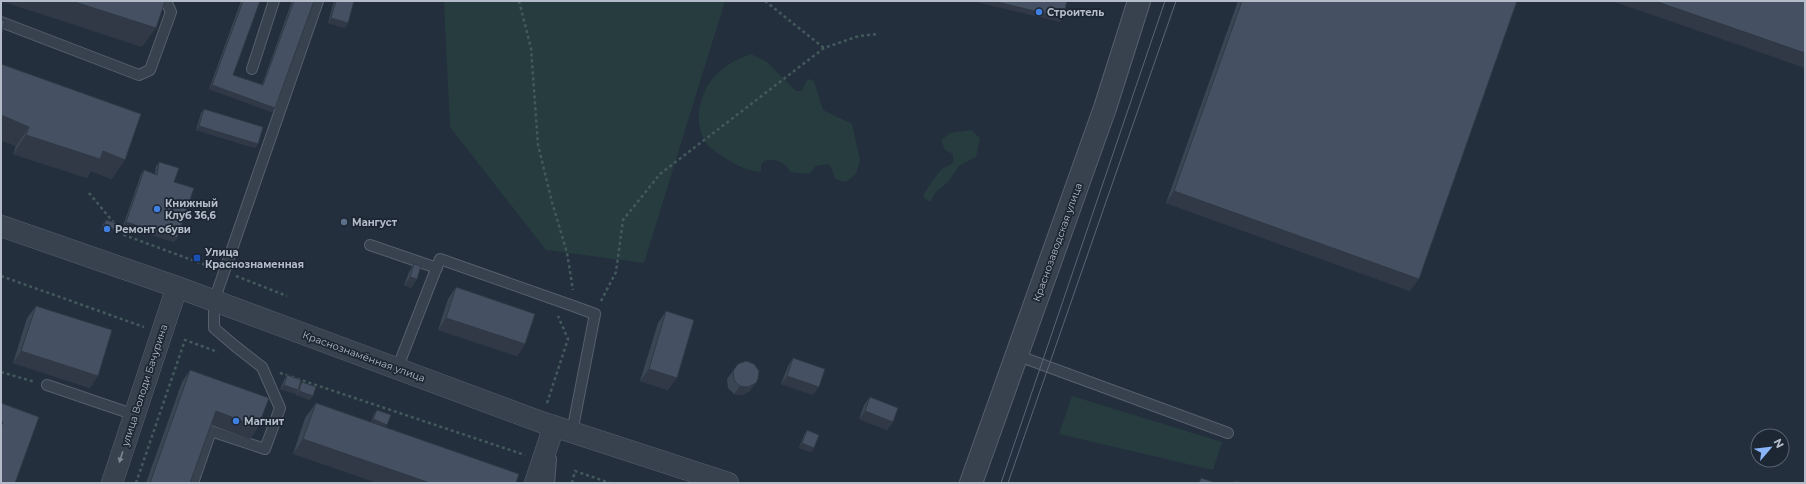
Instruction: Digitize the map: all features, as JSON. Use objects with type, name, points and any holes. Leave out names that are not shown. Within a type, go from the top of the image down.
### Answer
[{"type":"street","name":"Краснозаводская улица","points":[[971,483],[1105,108],[1139,1]]},
{"type":"street","name":"Краснознамённая улица","points":[[1,226],[177,287],[563,429],[728,483]]},
{"type":"street","name":"улица Володи Бачурина","points":[[112,483],[177,287]]},
{"type":"street","points":[[535,483],[563,429]]},
{"type":"lane","points":[[1,22],[139,75],[150,70],[171,12],[167,3],[163,1]]},
{"type":"lane","points":[[252,70],[274,1]]},
{"type":"lane","points":[[193,483],[211,431],[265,449],[280,408],[262,367],[214,328],[214,301],[318,1]]},
{"type":"lane","points":[[370,245],[437,268]]},
{"type":"lane","points":[[397,369],[440,259],[595,314],[549,483]]},
{"type":"lane","points":[[1016,355],[1228,433]]},
{"type":"lane","points":[[47,385],[134,415]]},
{"type":"path","points":[[519,1],[531,48],[538,145],[552,202],[567,253],[576,307]]},
{"type":"path","points":[[765,1],[824,48]]},
{"type":"path","points":[[595,314],[616,272],[623,220],[660,174],[824,48],[859,36],[878,34]]},
{"type":"path","points":[[89,193],[124,235],[287,296]]},
{"type":"path","points":[[1,276],[149,328]]},
{"type":"path","points":[[547,404],[568,340],[552,299]]},
{"type":"path","points":[[136,483],[185,340],[220,352]]},
{"type":"path","points":[[262,367],[529,457]]},
{"type":"path","points":[[1,372],[47,385]]},
{"type":"path","points":[[572,483],[575,471],[610,483]]},
{"type":"green space","points":[[444,1],[725,1],[644,263],[546,250],[450,127]]},
{"type":"green space","points":[[751,54],[767,62],[796,91],[801,91],[808,79],[814,81],[823,110],[852,124],[860,160],[856,174],[846,182],[835,179],[831,167],[828,164],[816,166],[809,174],[791,172],[783,163],[772,160],[764,161],[761,165],[761,172],[751,171],[731,162],[707,144],[701,133],[699,120],[701,101],[705,91],[716,75],[723,69],[731,63]]},
{"type":"green space","points":[[971,130],[980,138],[976,157],[959,166],[948,182],[936,192],[930,202],[923,197],[925,192],[941,170],[953,163],[953,154],[945,150],[941,140],[950,133]]},
{"type":"green space","points":[[1072,396],[1222,442],[1213,470],[1059,434]]},
{"type":"building","points":[[72,1],[165,1],[156,28]]},
{"type":"building","points":[[243,1],[260,1],[233,75],[263,85],[294,1],[314,1],[275,108],[212,85]]},
{"type":"building","points":[[336,1],[354,1],[348,23],[331,18]]},
{"type":"building","name":"Строитель","points":[[993,1],[1067,1],[1063,18]]},
{"type":"building","points":[[1242,1],[1517,1],[1419,279],[1174,191]]},
{"type":"building","points":[[1655,1],[1805,1],[1805,53]]},
{"type":"building","points":[[1,20],[5,21],[1,37]]},
{"type":"building","points":[[1,64],[141,114],[125,160],[103,151],[100,159],[26,135],[29,127],[1,115]]},
{"type":"building","points":[[204,109],[263,127],[258,144],[199,126]]},
{"type":"building","name":"Книжный Клуб 36,6","points":[[159,162],[179,168],[174,182],[194,188],[177,238],[126,222],[144,170],[157,175]]},
{"type":"building","points":[[106,220],[116,223],[114,229],[104,226]]},
{"type":"building","points":[[414,264],[421,266],[417,279],[410,277]]},
{"type":"building","points":[[456,287],[535,314],[525,344],[446,318]]},
{"type":"building","points":[[36,306],[112,330],[98,376],[21,351]]},
{"type":"building","points":[[666,311],[694,320],[677,378],[649,369]]},
{"type":"building","points":[[793,358],[825,369],[819,387],[787,376]]},
{"type":"building","points":[[746,361],[754,364],[759,371],[756,383],[748,387],[740,386],[736,383],[733,371],[738,364]]},
{"type":"building","points":[[190,370],[269,398],[258,427],[216,411],[190,483],[150,483]]},
{"type":"building","points":[[287,375],[301,380],[298,390],[284,385]]},
{"type":"building","points":[[302,382],[316,387],[313,396],[299,391]]},
{"type":"building","points":[[870,397],[898,408],[893,422],[865,411]]},
{"type":"building","points":[[1,403],[39,417],[15,483],[1,483],[1,427],[3,422],[1,421]]},
{"type":"building","points":[[316,403],[519,474],[516,483],[430,483],[303,439]]},
{"type":"building","points":[[377,410],[391,415],[387,425],[373,419]]},
{"type":"building","points":[[807,430],[819,435],[814,448],[802,443]]},
{"type":"building","points":[[1201,478],[1216,483],[1199,483]]},
{"type":"tram line","points":[[1001,483],[1165,1]]},
{"type":"tram line","points":[[1008,483],[1176,1]]},
{"type":"place","name":"Строитель","points":[[1039,12]]},
{"type":"place","name":"Книжный Клуб 36,6","points":[[157,209]]},
{"type":"place","name":"Мангуст","points":[[344,222]]},
{"type":"place","name":"Ремонт обуви","points":[[107,229]]},
{"type":"place","name":"Улица Краснознаменная","points":[[197,258]]},
{"type":"place","name":"Магнит","points":[[236,421]]}]
